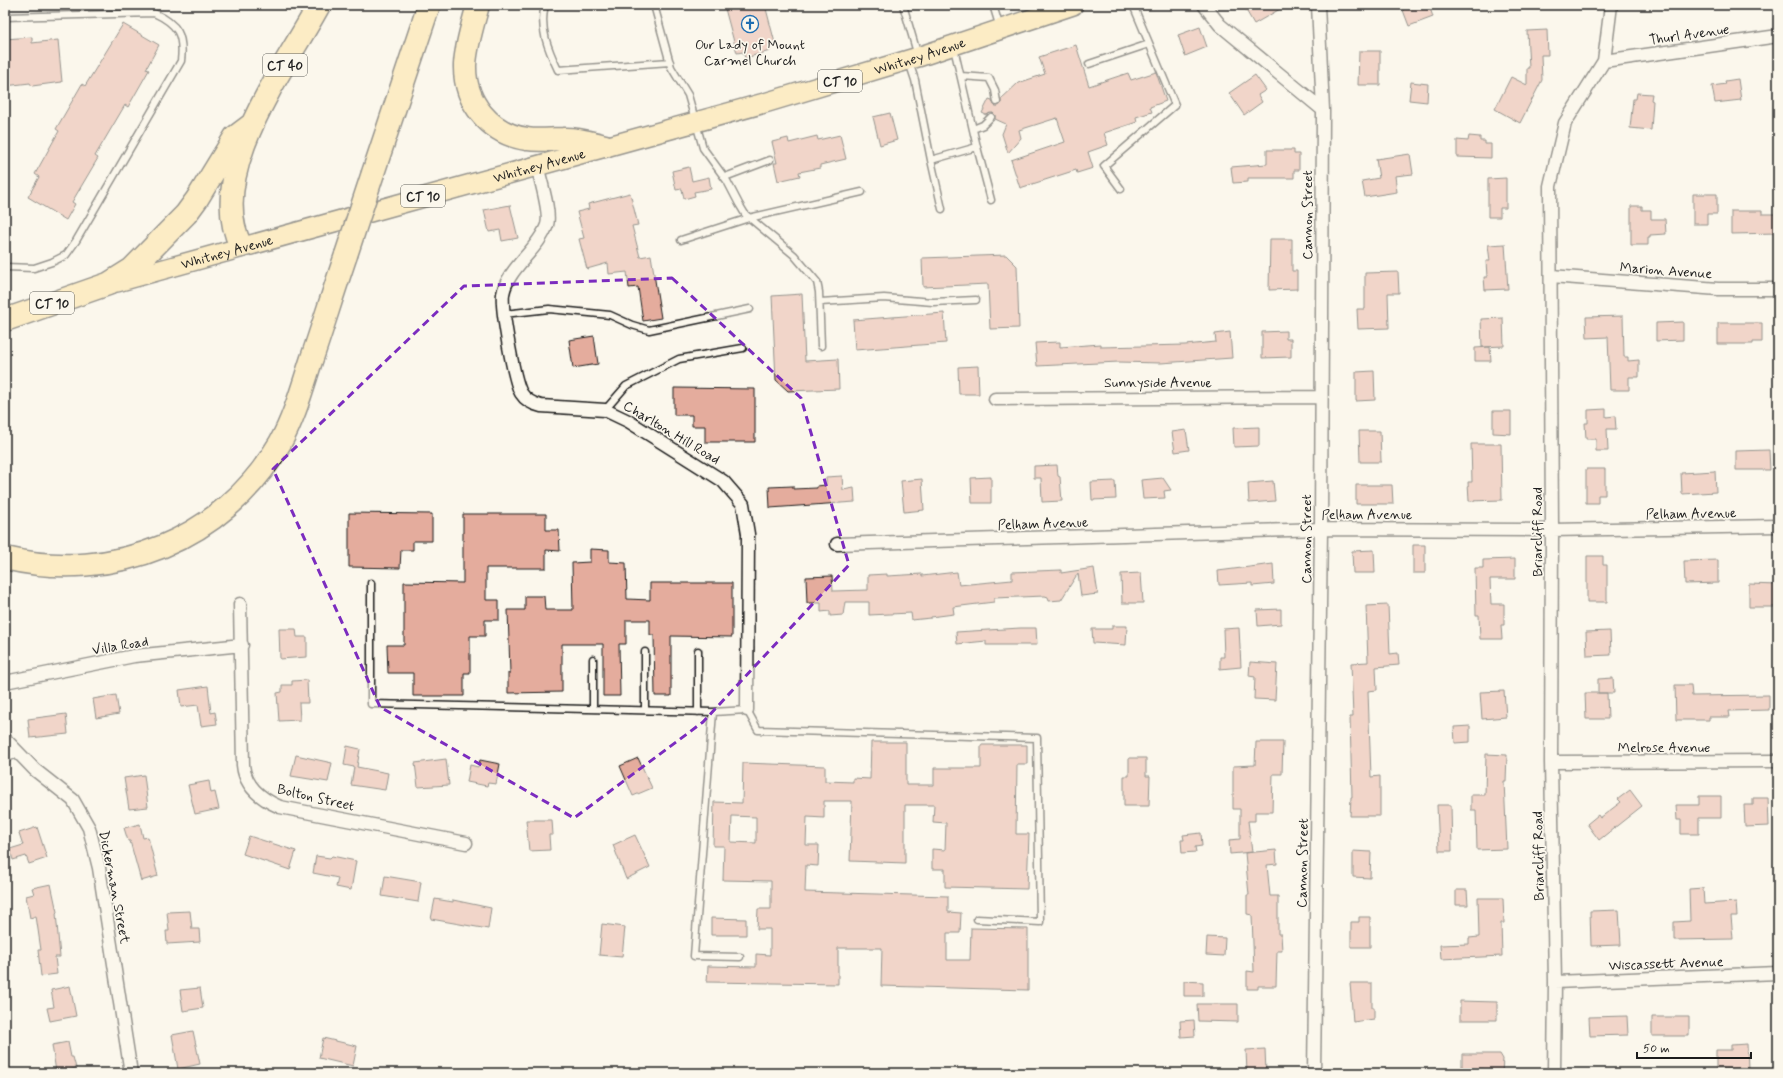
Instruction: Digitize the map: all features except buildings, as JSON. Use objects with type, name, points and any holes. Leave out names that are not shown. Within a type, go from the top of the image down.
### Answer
[{"type":"highway","name":"CT 40","points":[[250,125],[319,5]]},
{"type":"highway","points":[[5,558],[33,564],[66,566],[128,558],[161,547],[185,536],[211,521],[228,507],[261,471],[287,429],[303,386],[429,5]]},
{"type":"highway","points":[[478,5],[467,51],[465,74],[470,95],[482,115],[501,131],[522,138],[544,140],[572,139],[605,146]]},
{"type":"highway","points":[[241,246],[232,226],[231,204],[236,173],[250,125]]},
{"type":"highway","points":[[99,287],[116,280],[132,269],[171,231],[197,199],[235,137],[250,125]]},
{"type":"highway","name":"Whitney Avenue","points":[[5,320],[99,287]]},
{"type":"main road","name":"Whitney Avenue","points":[[99,287],[913,59],[1072,5]]},
{"type":"street","points":[[1204,5],[1220,26],[1323,110]]},
{"type":"street","name":"Cannon Street","points":[[1314,1073],[1321,529],[1323,110],[1318,5]]},
{"type":"street","name":"Briarcliff Road","points":[[1554,1073],[1555,982],[1551,762],[1552,530],[1550,186],[1565,123],[1604,60],[1612,5]]},
{"type":"street","name":"Thurl Avenue","points":[[1604,60],[1778,36]]},
{"type":"street","name":"Charlton Hill Road","points":[[536,165],[546,208],[547,224],[537,244],[511,277],[503,294],[504,314],[518,386],[525,399],[541,406],[606,410],[635,425],[724,481],[743,504],[748,534],[747,710]]},
{"type":"street","name":"Marion Avenue","points":[[1551,276],[1718,289],[1778,289]]},
{"type":"street","name":"Sunnyside Avenue","points":[[995,399],[1321,398]]},
{"type":"street","name":"Pelham Avenue","points":[[837,544],[1321,529],[1552,530],[1778,526]]},
{"type":"street","name":"Bolton Street","points":[[240,604],[244,774],[248,784],[266,801],[280,807],[466,843]]},
{"type":"street","name":"Villa Road","points":[[5,682],[134,656],[242,646]]},
{"type":"street","name":"Dickerman Street","points":[[5,739],[10,754],[35,770],[73,800],[88,828],[98,862],[109,924],[131,1073]]},
{"type":"street","name":"Melrose Avenue","points":[[1551,762],[1778,761]]},
{"type":"street","name":"Wiscassett Avenue","points":[[1555,982],[1778,973]]},
{"type":"lane","points":[[545,5],[542,19],[549,53],[558,70],[670,62]]},
{"type":"lane","points":[[654,5],[670,62],[688,95],[703,148],[725,177],[739,204],[750,218],[794,255],[817,282],[820,302],[821,346]]},
{"type":"lane","points":[[903,5],[913,59],[915,80],[942,209]]},
{"type":"lane","points":[[993,5],[1000,30]]},
{"type":"lane","points":[[1121,189],[1104,166],[1175,105],[1133,5]]},
{"type":"lane","points":[[5,17],[154,13],[167,19],[178,29],[183,46],[182,61],[76,241],[66,255],[34,268],[5,267]]},
{"type":"lane","points":[[1089,64],[1149,44]]},
{"type":"lane","points":[[954,46],[977,147],[991,200]]},
{"type":"lane","points":[[961,76],[989,78],[995,90],[997,102]]},
{"type":"lane","points":[[973,129],[983,125],[992,117]]},
{"type":"lane","points":[[931,160],[977,147]]},
{"type":"lane","points":[[725,177],[770,160]]},
{"type":"lane","points":[[682,240],[750,218],[862,192]]},
{"type":"lane","points":[[820,302],[884,298],[933,302],[976,300]]},
{"type":"lane","points":[[504,314],[549,309],[610,315],[632,325],[649,330],[750,309]]},
{"type":"lane","points":[[606,410],[626,386],[679,359],[743,348]]},
{"type":"lane","points":[[371,583],[371,704],[698,712],[747,710],[758,730],[1037,738],[1040,922],[977,919]]},
{"type":"lane","points":[[698,651],[698,712]]},
{"type":"lane","points":[[645,652],[645,710]]},
{"type":"lane","points":[[593,659],[593,709]]},
{"type":"lane","points":[[713,712],[694,956],[740,958]]},
{"type":"highlighted area","points":[[672,278],[801,398],[849,565],[703,722],[574,818],[380,707],[273,469],[464,286]]},
{"type":"place","name":"Our Lady of Mount Carmel Church","points":[[750,24]]}]
